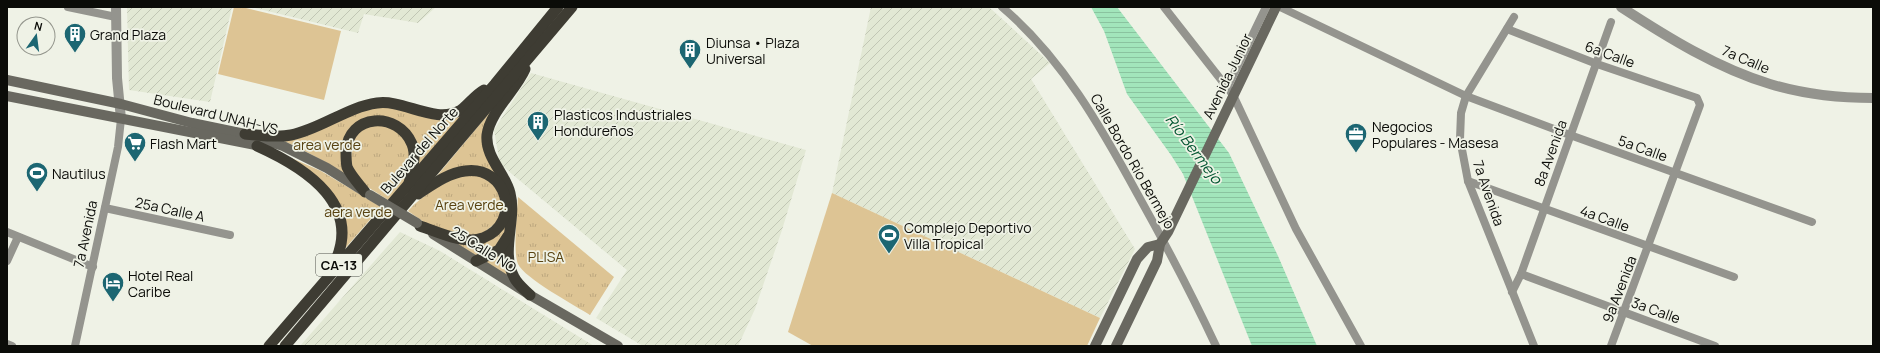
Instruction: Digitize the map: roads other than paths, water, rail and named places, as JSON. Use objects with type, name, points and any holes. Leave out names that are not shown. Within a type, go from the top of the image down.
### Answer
[{"type":"highway","name":"Bulevar del Norte","points":[[269,346],[495,84],[558,7]]},
{"type":"highway","name":"Bulevar del Norte","points":[[285,346],[572,7]]},
{"type":"highway","points":[[530,295],[514,278],[510,267],[508,236],[512,215],[510,193],[493,160],[488,145],[488,134],[493,118],[521,78],[533,52]]},
{"type":"highway","points":[[245,134],[270,136],[290,135],[310,130],[367,105],[378,103],[402,106],[430,113],[447,114],[460,110],[479,93],[495,84]]},
{"type":"highway","points":[[368,193],[347,166],[347,144],[352,133],[361,124],[373,121],[394,124],[412,144],[414,163],[409,184]]},
{"type":"highway","points":[[257,146],[282,157],[307,173],[320,185],[332,200],[338,212],[342,235],[341,246],[337,259],[324,283]]},
{"type":"highway","points":[[409,199],[439,181],[464,170],[476,170],[491,176],[501,186],[506,198],[506,211],[503,220],[493,232],[482,238],[467,239],[450,236],[418,224]]},
{"type":"highway","points":[[476,261],[499,250],[508,236]]},
{"type":"main road","name":"Avenida Junior","points":[[1116,346],[1157,261],[1164,239],[1228,106],[1230,92],[1276,7]]},
{"type":"main road","name":"Boulevard UNAH-VS","points":[[7,80],[121,104],[192,123],[245,134],[283,146],[294,152]]},
{"type":"main road","name":"Boulevard UNAH-VS","points":[[7,96],[294,152]]},
{"type":"main road","name":"25 Calle NO","points":[[294,152],[327,168],[530,295],[618,346]]},
{"type":"main road","points":[[1095,346],[1138,259],[1148,247],[1164,239]]},
{"type":"street","points":[[68,7],[100,14],[116,12]]},
{"type":"street","name":"Calle Bordo Río Bermejo","points":[[1002,7],[1054,60],[1090,111],[1164,239],[1216,346]]},
{"type":"street","points":[[1164,7],[1195,49],[1230,92],[1296,229],[1361,346]]},
{"type":"street","points":[[1230,92],[1266,7]]},
{"type":"street","name":"5a Calle","points":[[1280,7],[1466,96],[1675,174],[1812,222]]},
{"type":"street","name":"7a Calle","points":[[1621,7],[1686,46],[1731,69],[1770,84],[1812,94],[1873,98]]},
{"type":"street","name":"7a Avenida","points":[[75,346],[119,142],[121,104],[117,78],[116,12]]},
{"type":"street","name":"7a Avenida","points":[[1514,17],[1466,96],[1461,113],[1460,139],[1468,181],[1534,346]]},
{"type":"street","name":"8a Avenida","points":[[1512,292],[1521,274],[1611,22]]},
{"type":"street","name":"6a Calle","points":[[1508,29],[1597,64],[1697,98],[1700,105]]},
{"type":"street","name":"9a Avenida","points":[[1611,346],[1700,105]]},
{"type":"street","name":"4a Calle","points":[[1468,181],[1648,248],[1734,277]]},
{"type":"street","name":"25a Calle A","points":[[105,208],[230,236]]},
{"type":"street","points":[[7,232],[93,267]]},
{"type":"street","points":[[7,261],[18,237]]},
{"type":"street","name":"3a Calle","points":[[1521,274],[1715,346]]},
{"type":"street","points":[[7,344],[12,346]]},
{"type":"water","name":"Río Bermejo","points":[[1091,7],[1117,7],[1229,153],[1278,256],[1317,346],[1252,346],[1183,174],[1127,94],[1104,31]]},
{"type":"place","name":"Grand Plaza","points":[[75,54]]},
{"type":"place","name":"Diunsa • Plaza Universal","points":[[690,70]]},
{"type":"place","name":"Plasticos Industriales Hondureños","points":[[538,142]]},
{"type":"place","name":"Negocios Populares - Masesa","points":[[1356,154]]},
{"type":"place","name":"Flash Mart","points":[[135,162]]},
{"type":"place","name":"Nautilus","points":[[37,192]]},
{"type":"place","name":"Complejo Deportivo Villa Tropical","points":[[889,254]]},
{"type":"place","name":"Hotel Real Caribe","points":[[113,302]]},
{"type":"park label","name":"area verde","points":[[327,144]]},
{"type":"park label","name":"Area verde.","points":[[471,204]]},
{"type":"park label","name":"aera verde","points":[[358,211]]},
{"type":"park label","name":"PLISA","points":[[546,256]]}]
